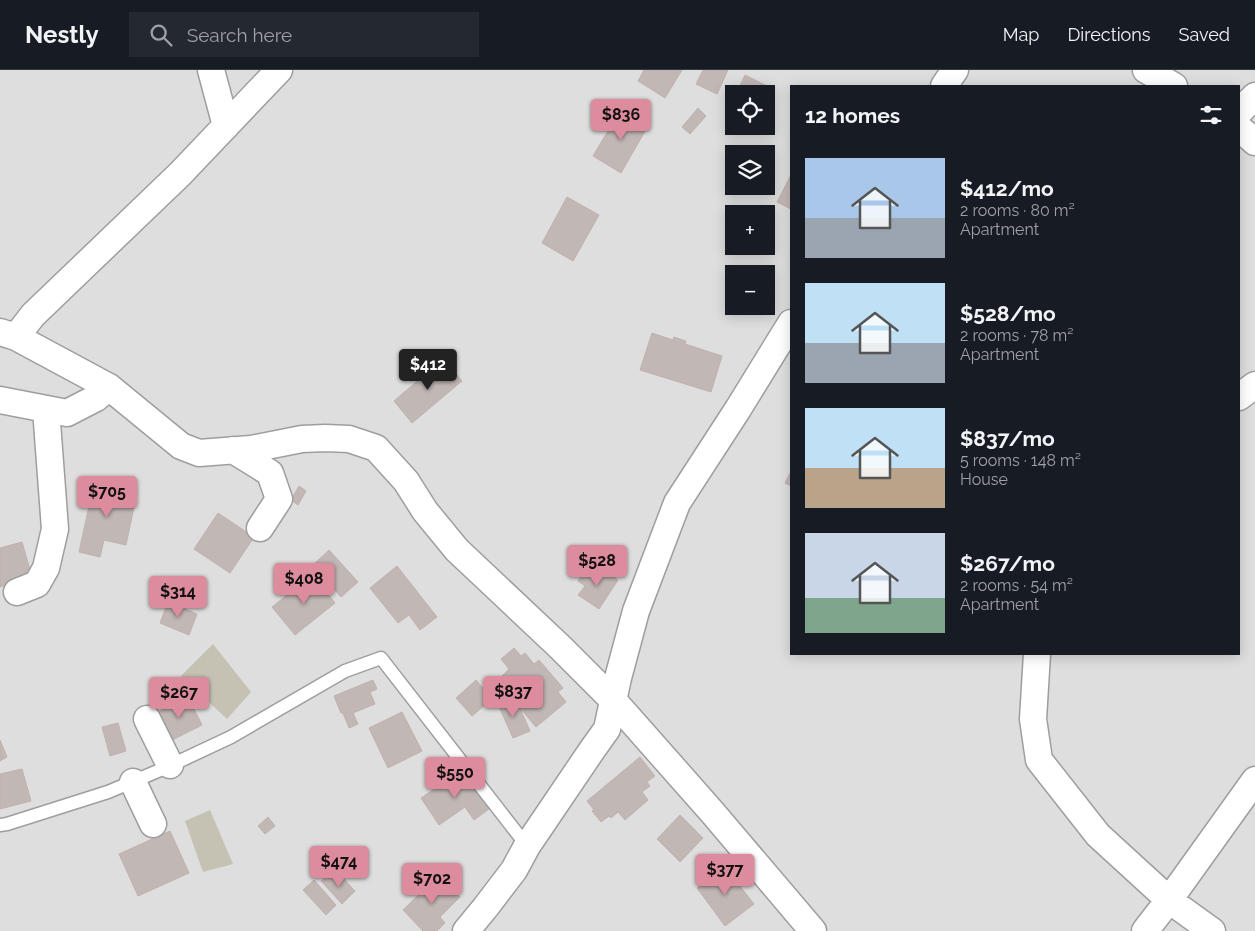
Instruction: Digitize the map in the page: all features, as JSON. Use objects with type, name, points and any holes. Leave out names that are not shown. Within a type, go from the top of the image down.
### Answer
[{"type":"street","points":[[211,70],[226,126]]},
{"type":"street","points":[[279,70],[174,180],[33,315],[8,334],[110,386],[181,446],[199,453],[251,448],[302,439],[325,438],[349,439],[376,448],[406,480],[424,511],[457,550],[614,701],[813,931]]},
{"type":"street","points":[[945,85],[955,70]]},
{"type":"street","points":[[1146,70],[1172,85]]},
{"type":"street","points":[[1240,111],[1255,96]]},
{"type":"street","points":[[1240,129],[1255,142]]},
{"type":"street","points":[[466,931],[514,870],[527,846],[607,729],[636,611],[677,503],[790,325]]},
{"type":"street","points":[[1240,395],[1255,385]]},
{"type":"street","points":[[0,400],[67,413],[96,398],[110,386]]},
{"type":"street","points":[[17,592],[37,584],[46,568],[55,529],[46,409]]},
{"type":"street","points":[[233,450],[270,473],[279,499],[260,528]]},
{"type":"street","points":[[1037,655],[1032,719],[1039,760],[1098,835],[1169,900],[1212,931]]},
{"type":"street","points":[[147,719],[170,766]]},
{"type":"street","points":[[1145,931],[1255,780]]},
{"type":"street","points":[[133,782],[153,824]]},
{"type":"lane","points":[[0,825],[108,792],[170,766],[231,737],[345,671],[382,658],[527,846]]},
{"type":"shaded area","points":[[0,70],[1255,70],[1255,931],[0,931]]},
{"type":"shaded area","points":[[213,644],[251,692],[227,719],[181,676]]},
{"type":"shaded area","points":[[210,810],[233,864],[203,872],[185,821]]},
{"type":"building","points":[[644,70],[682,70],[665,98],[638,81]]},
{"type":"building","points":[[703,70],[728,70],[717,94],[696,84]]},
{"type":"building","points":[[745,75],[765,85],[740,85]]},
{"type":"building","points":[[698,108],[706,116],[690,134],[682,127]]},
{"type":"building","points":[[621,109],[648,126],[621,173],[593,156]]},
{"type":"building","points":[[790,177],[790,208],[777,202]]},
{"type":"building","points":[[567,197],[599,215],[573,261],[542,243]]},
{"type":"building","points":[[652,333],[673,340],[674,337],[686,341],[685,344],[722,356],[711,392],[640,370]]},
{"type":"building","points":[[443,359],[462,381],[412,423],[394,401]]},
{"type":"building","points":[[790,473],[790,486],[785,483]]},
{"type":"building","points":[[94,483],[137,493],[126,545],[104,540],[100,557],[79,552]]},
{"type":"building","points":[[299,486],[306,491],[298,505],[291,500]]},
{"type":"building","points":[[218,513],[254,537],[230,573],[194,549]]},
{"type":"building","points":[[22,542],[32,577],[0,587],[0,548]]},
{"type":"building","points":[[329,550],[358,582],[341,597],[313,565]]},
{"type":"building","points":[[597,565],[618,580],[599,609],[578,595],[585,586],[578,581],[583,573],[589,578]]},
{"type":"building","points":[[397,566],[437,617],[420,630],[409,615],[398,623],[370,588]]},
{"type":"building","points":[[313,574],[335,603],[295,635],[272,607]]},
{"type":"building","points":[[168,602],[197,614],[189,635],[160,623]]},
{"type":"building","points":[[514,648],[521,656],[525,653],[534,664],[539,660],[563,688],[558,692],[566,702],[536,727],[515,702],[520,698],[502,676],[509,669],[501,659]]},
{"type":"building","points":[[373,680],[377,689],[370,692],[375,704],[353,713],[358,724],[349,728],[334,696]]},
{"type":"building","points":[[476,680],[492,699],[472,716],[456,698]]},
{"type":"building","points":[[188,697],[202,725],[170,741],[156,713]]},
{"type":"building","points":[[509,697],[514,709],[519,706],[530,731],[513,738],[497,702]]},
{"type":"building","points":[[402,712],[422,751],[388,768],[369,728]]},
{"type":"building","points":[[118,723],[126,751],[110,756],[102,727]]},
{"type":"building","points":[[0,740],[7,757],[0,761]]},
{"type":"building","points":[[640,757],[655,776],[647,782],[650,786],[642,792],[648,800],[625,820],[618,812],[611,818],[609,816],[601,822],[587,801]]},
{"type":"building","points":[[22,769],[31,801],[0,809],[0,774]]},
{"type":"building","points":[[463,770],[489,809],[474,820],[465,807],[439,825],[421,798]]},
{"type":"building","points":[[680,815],[703,838],[680,862],[657,839]]},
{"type":"building","points":[[268,817],[275,826],[265,834],[258,826]]},
{"type":"building","points":[[170,831],[189,873],[138,896],[119,854]]},
{"type":"building","points":[[725,867],[754,904],[725,926],[697,888]]},
{"type":"building","points":[[329,874],[337,881],[342,877],[355,891],[342,904],[321,881]]},
{"type":"building","points":[[439,875],[460,897],[440,917],[445,923],[437,931],[423,931],[403,910]]},
{"type":"building","points":[[314,880],[336,905],[326,915],[303,890]]}]
